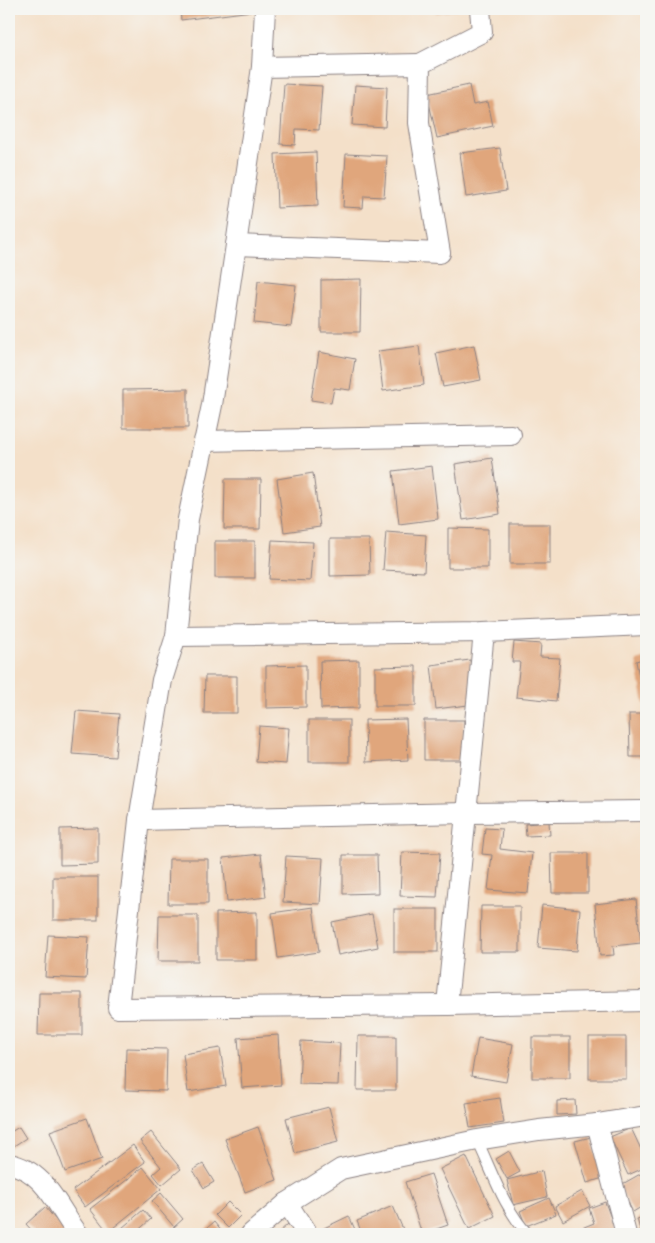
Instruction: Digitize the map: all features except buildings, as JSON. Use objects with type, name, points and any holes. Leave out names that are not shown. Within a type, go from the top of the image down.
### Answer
[{"type":"street","points":[[265,9],[262,67],[212,405],[188,520],[176,636],[162,680],[139,820],[118,1008],[646,1001]]},
{"type":"street","points":[[262,67],[420,64],[482,32],[480,9]]},
{"type":"street","points":[[236,245],[440,253],[419,123],[420,64]]},
{"type":"street","points":[[204,441],[511,435]]},
{"type":"street","points":[[176,636],[484,632],[646,624]]},
{"type":"street","points":[[447,1005],[484,632]]},
{"type":"street","points":[[139,820],[646,811]]},
{"type":"street","points":[[252,1234],[287,1203],[341,1170],[477,1140],[646,1116]]},
{"type":"street","points":[[597,1124],[626,1234]]},
{"type":"street","points":[[9,1164],[22,1167],[36,1176],[46,1186],[78,1234]]},
{"type":"street","points":[[287,1203],[306,1234]]},
{"type":"lane","points":[[477,1140],[510,1208],[519,1224],[528,1234]]}]
